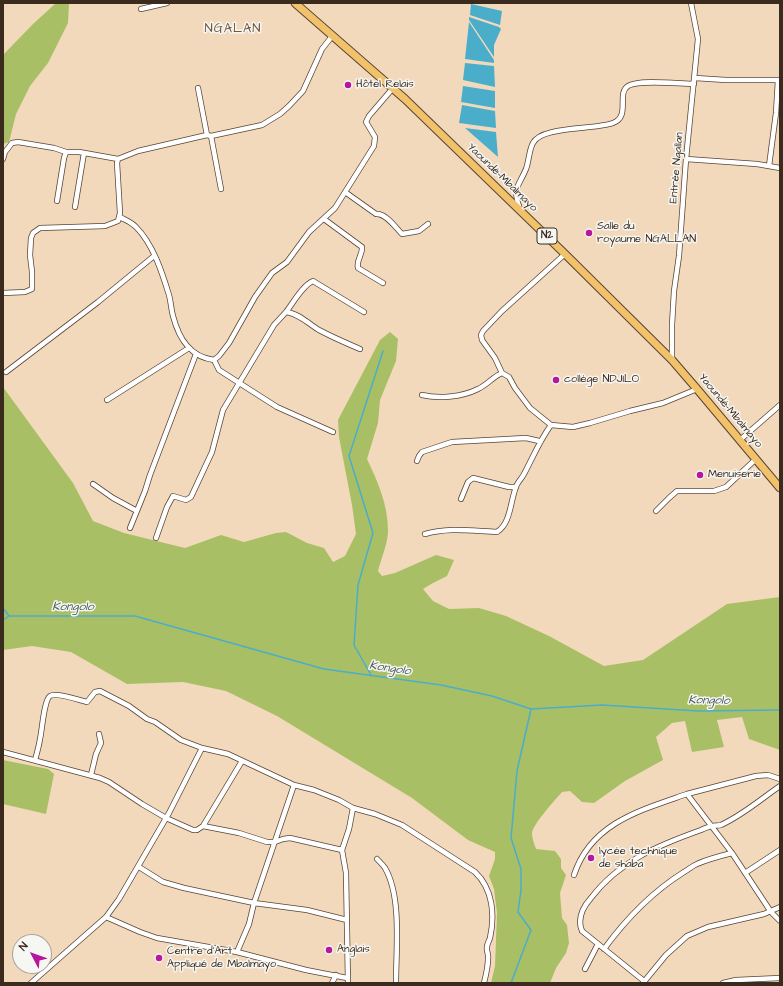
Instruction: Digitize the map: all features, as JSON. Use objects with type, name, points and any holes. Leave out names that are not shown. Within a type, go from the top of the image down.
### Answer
[{"type":"highway","name":"Yaoundé-Mbalmayo","points":[[295,3],[393,88],[565,254],[672,360],[780,488]]},
{"type":"street","points":[[141,9],[167,3]]},
{"type":"street","name":"Entrée Ngallan","points":[[672,360],[673,312],[698,39],[691,3]]},
{"type":"street","points":[[3,159],[5,152],[12,143],[18,142],[54,148],[66,152],[84,153],[118,159],[138,151],[262,125],[280,114],[303,91],[322,49],[333,35]]},
{"type":"street","points":[[695,78],[726,80],[779,80],[778,114],[769,166]]},
{"type":"street","points":[[523,214],[516,198],[515,190],[522,178],[528,162],[532,143],[538,136],[551,131],[600,126],[617,121],[621,117],[623,95],[628,86],[637,83],[650,82],[694,84]]},
{"type":"street","points":[[198,88],[222,189]]},
{"type":"street","points":[[120,217],[134,225],[146,239],[170,297],[178,334],[196,354],[206,359],[214,360],[229,343],[255,297],[272,273],[287,262],[309,232],[335,208],[374,146],[375,137],[366,122],[369,116],[393,88]]},
{"type":"street","points":[[57,201],[66,152]]},
{"type":"street","points":[[75,207],[84,153]]},
{"type":"street","points":[[3,293],[25,292],[32,289],[30,255],[31,238],[33,233],[40,228],[105,226],[118,221],[120,217],[116,163],[118,159]]},
{"type":"street","points":[[686,159],[733,162],[780,168]]},
{"type":"street","points":[[345,192],[376,214],[380,213],[402,234],[419,231],[428,224]]},
{"type":"street","points":[[324,219],[362,247],[357,265],[358,268],[383,283]]},
{"type":"street","points":[[565,254],[502,310],[481,335],[482,340],[495,358],[502,373],[509,377],[514,388],[530,408],[551,424],[573,427],[630,411],[662,404],[698,389]]},
{"type":"street","points":[[6,372],[98,302],[154,256]]},
{"type":"street","points":[[156,538],[167,507],[173,496],[186,500],[191,497],[212,452],[223,410],[238,383],[274,325],[310,281],[313,281],[364,312]]},
{"type":"street","points":[[286,312],[292,313],[320,330],[360,349]]},
{"type":"street","points":[[107,400],[189,348]]},
{"type":"street","points":[[130,528],[145,492],[150,475],[196,354]]},
{"type":"street","points":[[214,360],[219,370],[277,407],[333,432]]},
{"type":"street","points":[[422,395],[432,397],[467,393],[478,389],[502,373]]},
{"type":"street","points":[[740,440],[780,405]]},
{"type":"street","points":[[425,534],[437,530],[450,529],[497,532],[503,527],[509,513],[516,487],[523,476],[539,442],[551,424]]},
{"type":"street","points":[[417,461],[422,452],[452,442],[526,438],[539,442]]},
{"type":"street","points":[[656,510],[668,498],[678,492],[714,491],[726,487],[756,459]]},
{"type":"street","points":[[461,499],[470,480],[473,478],[509,487],[516,487]]},
{"type":"street","points":[[93,484],[113,498],[137,511]]},
{"type":"street","points":[[35,760],[49,697],[60,696],[87,702],[98,691],[129,706],[181,740],[202,748],[228,754],[294,785],[314,790],[339,800],[353,808],[375,814],[402,825],[475,872],[483,879],[491,897],[492,909],[491,927],[487,947],[488,958],[484,983]]},
{"type":"street","points":[[91,775],[96,754],[101,743],[99,734]]},
{"type":"street","points":[[31,983],[106,917],[119,900],[166,818],[202,748]]},
{"type":"street","points":[[3,752],[91,775],[109,782],[166,818],[193,830],[197,830],[203,826],[242,761]]},
{"type":"street","points":[[574,875],[581,858],[588,847],[607,828],[621,819],[687,794],[763,775],[780,779]]},
{"type":"street","points":[[237,952],[249,924],[254,903],[294,785]]},
{"type":"street","points":[[780,786],[722,825],[711,826],[666,842],[638,856],[612,875],[594,893],[584,906],[580,926],[585,935],[644,982],[666,955],[687,936],[708,927],[771,912],[780,907]]},
{"type":"street","points":[[687,794],[732,853],[771,912],[780,921]]},
{"type":"street","points":[[106,917],[157,938],[237,952],[306,970],[336,975],[348,980],[346,873],[342,850],[353,808]]},
{"type":"street","points":[[203,826],[239,833],[267,842],[275,842],[283,838],[290,838],[342,850]]},
{"type":"street","points":[[744,873],[780,850]]},
{"type":"street","points":[[604,949],[631,916],[670,881],[695,865],[709,859],[732,853]]},
{"type":"street","points":[[377,859],[385,868],[394,895],[397,925],[396,983]]},
{"type":"street","points":[[139,867],[163,882],[184,888],[254,903],[307,910],[347,920]]},
{"type":"street","points":[[585,969],[598,944]]},
{"type":"street","points":[[332,983],[336,975]]},
{"type":"street","points":[[723,983],[736,980],[780,978]]},
{"type":"green space","points":[[56,3],[69,4],[68,23],[48,63],[30,86],[16,114],[9,142],[3,144],[3,55]]},
{"type":"green space","points":[[390,332],[398,339],[396,361],[380,400],[378,423],[367,459],[382,494],[388,521],[387,541],[378,571],[382,576],[395,573],[436,555],[454,560],[447,576],[423,589],[433,601],[449,609],[479,608],[506,616],[549,636],[604,666],[643,660],[727,604],[780,597],[780,750],[749,739],[742,717],[717,720],[724,747],[692,752],[685,721],[672,723],[656,737],[663,760],[625,781],[594,803],[582,802],[570,791],[562,792],[533,829],[533,841],[536,849],[555,851],[561,859],[561,868],[566,875],[560,893],[562,918],[567,925],[569,943],[566,953],[556,968],[550,983],[491,983],[495,966],[497,913],[494,889],[489,876],[495,859],[495,852],[468,840],[412,798],[277,716],[226,691],[183,682],[127,684],[71,652],[32,646],[3,650],[3,387],[73,483],[93,521],[124,533],[185,548],[221,535],[244,542],[276,533],[286,532],[307,543],[324,548],[333,562],[345,556],[356,534],[339,437],[338,420],[380,340]]},
{"type":"green space","points":[[3,760],[48,769],[54,774],[46,814],[3,804]]},
{"type":"water","points":[[471,4],[502,11],[500,25],[470,15]]},
{"type":"water","points":[[469,17],[501,29],[494,45],[494,57],[469,20]]},
{"type":"water","points":[[469,22],[494,60],[494,63],[465,59]]},
{"type":"water","points":[[465,63],[494,66],[495,87],[463,80]]},
{"type":"water","points":[[463,86],[495,91],[495,108],[461,102]]},
{"type":"water","points":[[462,105],[495,111],[496,128],[459,123]]},
{"type":"water","points":[[465,128],[496,132],[498,157]]},
{"type":"waterway","points":[[371,675],[354,645],[358,585],[373,533],[349,456],[383,351]]},
{"type":"waterway","name":"Kongolo","points":[[3,608],[9,616]]},
{"type":"waterway","name":"Kongolo","points":[[3,620],[9,616],[135,616],[324,669],[441,685],[492,696],[531,709],[602,705],[698,711],[780,710]]},
{"type":"waterway","points":[[511,983],[531,930],[518,912],[521,890],[521,869],[511,838],[517,771],[531,709]]},
{"type":"place","name":"Hôtel Relais","points":[[348,85]]},
{"type":"place","name":"Salle du royaume NGALLAN","points":[[589,233]]},
{"type":"place","name":"collège NDJILO","points":[[556,380]]},
{"type":"place","name":"Menuiserie","points":[[700,475]]},
{"type":"place","name":"lycée technique de shaba","points":[[591,858]]},
{"type":"place","name":"Anglais","points":[[329,950]]},
{"type":"place","name":"Centre d'Art Appliqué de Mbalmayo","points":[[159,958]]},
{"type":"district","name":"NGALAN","points":[[233,29]]}]
